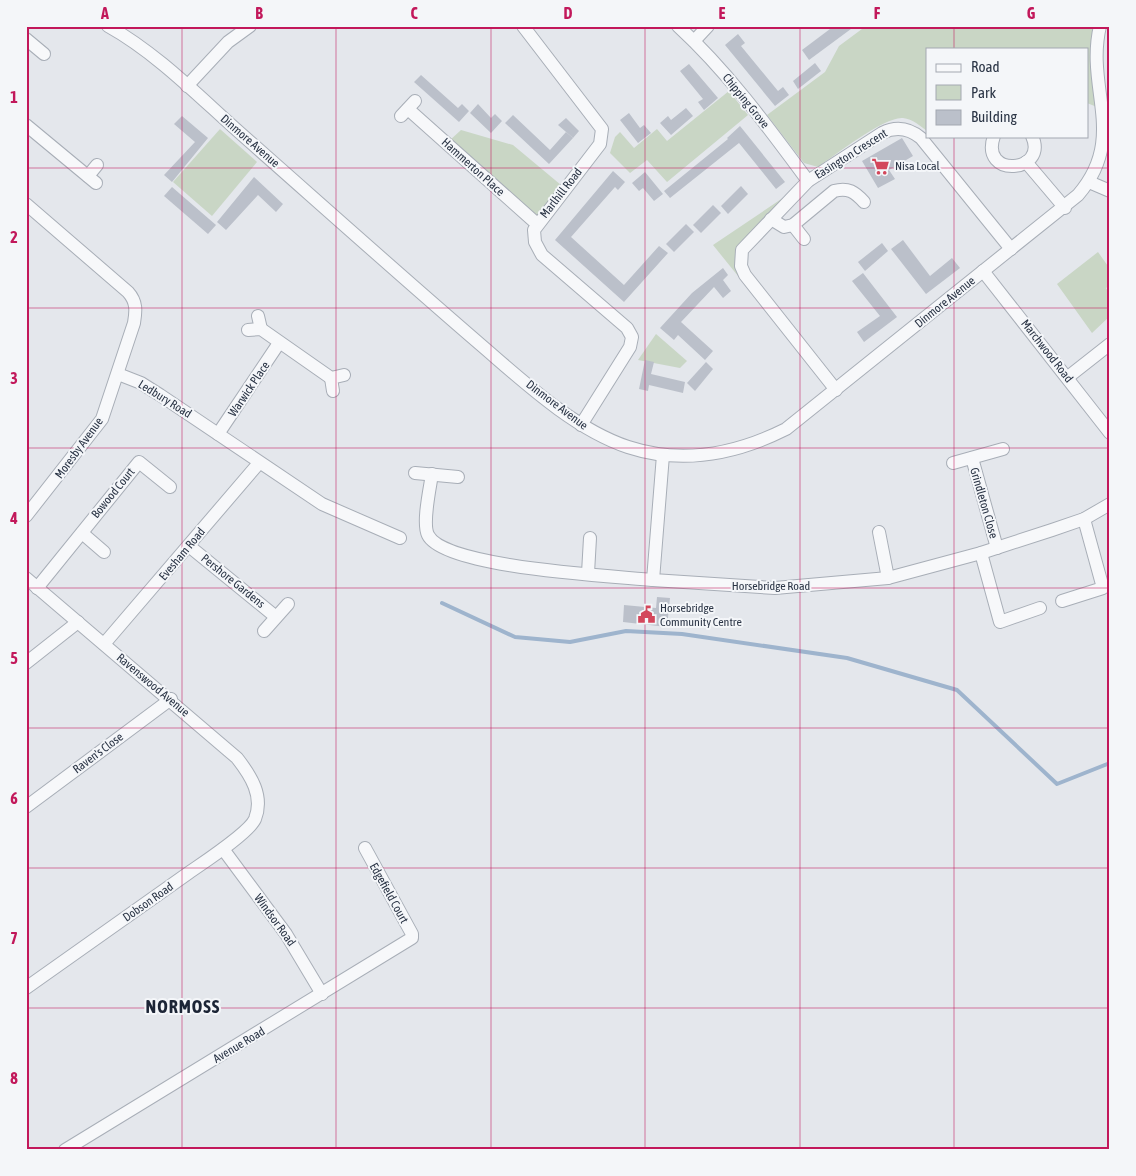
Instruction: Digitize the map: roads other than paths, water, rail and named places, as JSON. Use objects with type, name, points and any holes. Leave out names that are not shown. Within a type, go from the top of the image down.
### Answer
[{"type":"street","name":"Dinmore Avenue","points":[[108,26],[127,37],[187,86],[388,266],[512,371],[581,425],[627,447],[663,454],[714,454],[757,442],[786,429],[983,271],[1065,208],[1089,182],[1101,156],[1104,124],[1097,57],[1100,26]]},
{"type":"street","points":[[187,86],[228,42],[250,26]]},
{"type":"street","name":"Marlhill Road","points":[[523,26],[602,129],[600,144],[534,230],[534,237],[542,255],[627,328],[632,337],[630,347],[581,425]]},
{"type":"street","name":"Chipping Grove","points":[[678,26],[694,41],[762,119],[808,181]]},
{"type":"street","points":[[694,41],[708,26]]},
{"type":"street","points":[[26,39],[44,54]]},
{"type":"street","name":"Hammerton Place","points":[[408,109],[538,224]]},
{"type":"street","points":[[26,126],[92,179],[97,165]]},
{"type":"street","name":"Easington Crescent","points":[[836,390],[746,276],[741,266],[742,250],[808,181],[882,133],[890,129],[904,129],[921,138],[1011,249]]},
{"type":"street","points":[[994,138],[992,148],[997,160],[1002,164],[1015,167],[1026,162],[1034,146],[1032,138]]},
{"type":"street","points":[[1026,162],[1065,208]]},
{"type":"street","points":[[1089,182],[1110,191]]},
{"type":"street","name":"Easington Crescent","points":[[793,225],[834,191],[850,189],[864,202]]},
{"type":"street","points":[[26,204],[133,298],[136,308],[134,323],[118,374]]},
{"type":"street","points":[[771,219],[784,227],[793,225],[804,239]]},
{"type":"street","name":"Marchwood Road","points":[[983,271],[1110,433]]},
{"type":"street","points":[[258,316],[261,329],[279,343],[331,378],[344,375]]},
{"type":"street","points":[[248,330],[261,329]]},
{"type":"street","name":"Warwick Place","points":[[218,434],[279,343]]},
{"type":"street","points":[[1068,377],[1110,344]]},
{"type":"street","name":"Ledbury Road","points":[[118,374],[140,383],[160,395],[322,504],[400,538]]},
{"type":"street","name":"Moresby Avenue","points":[[26,516],[102,419],[118,374]]},
{"type":"street","points":[[331,378],[333,391]]},
{"type":"street","name":"Grindleton Close","points":[[953,463],[1003,449]]},
{"type":"street","points":[[653,580],[663,454]]},
{"type":"street","name":"Grindleton Close","points":[[972,458],[997,548]]},
{"type":"street","name":"Bowood Court","points":[[38,588],[139,462],[170,487]]},
{"type":"street","name":"Evesham Road","points":[[104,644],[259,463]]},
{"type":"street","points":[[415,473],[458,477]]},
{"type":"street","name":"Horsebridge Road","points":[[432,474],[426,528],[432,542],[450,552],[505,564],[653,580],[775,588],[888,578],[997,548],[1084,520],[1110,504]]},
{"type":"street","points":[[1062,601],[1103,588],[1084,520]]},
{"type":"street","points":[[878,532],[888,578]]},
{"type":"street","points":[[82,533],[104,552]]},
{"type":"street","points":[[588,573],[590,538]]},
{"type":"street","name":"Pershore Gardens","points":[[189,546],[276,617]]},
{"type":"street","points":[[980,553],[1000,622],[1040,608]]},
{"type":"street","name":"Ravenswood Avenue","points":[[26,578],[171,699],[237,758],[249,773],[256,789],[259,807]]},
{"type":"street","name":"Pershore Gardens","points":[[264,631],[288,604]]},
{"type":"street","points":[[26,662],[78,622]]},
{"type":"street","name":"Raven's Close","points":[[26,807],[171,699]]},
{"type":"street","name":"Dobson Road","points":[[26,988],[223,849],[254,822],[259,807]]},
{"type":"street","name":"Edgefield Court","points":[[365,848],[412,934],[412,938]]},
{"type":"street","name":"Windsor Road","points":[[223,849],[286,934],[322,994]]},
{"type":"street","name":"Avenue Road","points":[[65,1150],[412,938]]},
{"type":"waterway","points":[[442,603],[515,637],[570,642],[626,631],[682,634],[847,658],[957,690],[1057,784],[1110,763]]},
{"type":"place","name":"Nisa Local","points":[[881,166]]},
{"type":"place","name":"Horsebridge Community Centre","points":[[646,615]]},
{"type":"district","name":"NORMOSS","points":[[183,1007]]}]
